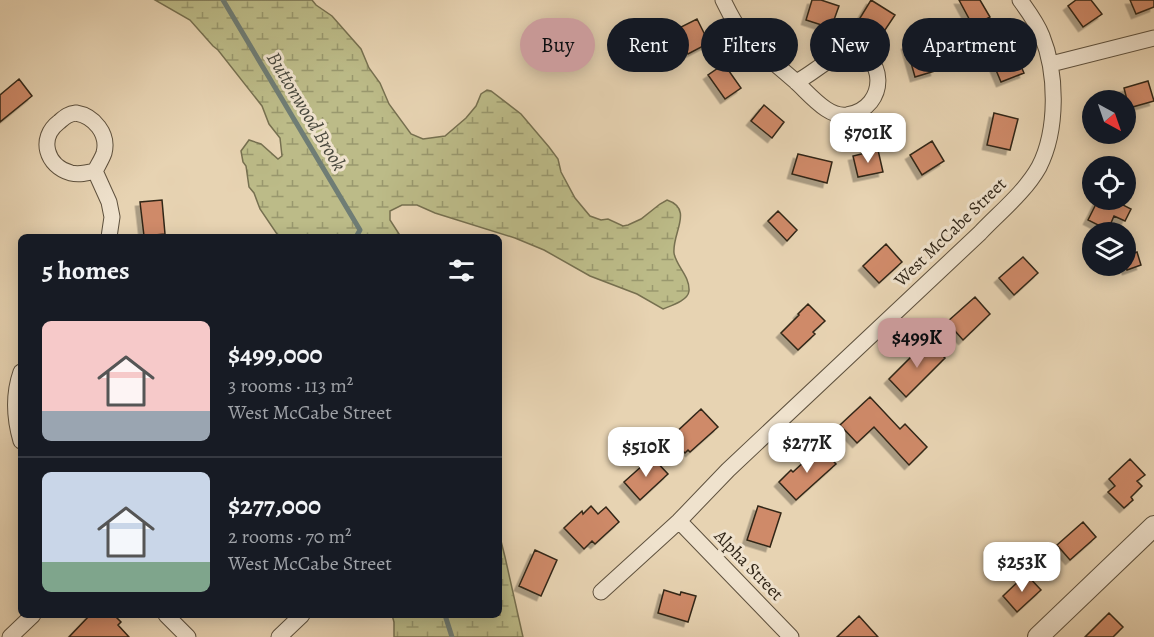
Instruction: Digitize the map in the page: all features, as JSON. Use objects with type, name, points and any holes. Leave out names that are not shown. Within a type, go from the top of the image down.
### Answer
[{"type":"street","points":[[723,0],[740,30],[819,105],[834,113],[845,115],[857,111],[875,97],[878,84],[876,70],[870,61],[864,56],[853,53],[836,58],[796,82]]},
{"type":"street","name":"West McCabe Street","points":[[601,592],[679,521],[737,462],[980,233],[1019,193],[1039,167],[1048,142],[1054,104],[1051,64],[1041,34],[1020,0]]},
{"type":"street","points":[[1051,64],[1154,38]]},
{"type":"street","points":[[95,171],[109,202],[112,218],[109,234]]},
{"type":"street","points":[[18,380],[15,405],[18,430]]},
{"type":"street","name":"Alpha Street","points":[[679,521],[791,637]]},
{"type":"street","points":[[1038,637],[1154,526]]},
{"type":"street","points":[[10,637],[30,618]]},
{"type":"street","points":[[169,618],[188,637]]},
{"type":"street","points":[[279,637],[299,618]]},
{"type":"green space","points":[[155,0],[312,0],[332,16],[361,49],[389,104],[411,134],[423,139],[445,136],[466,118],[476,106],[481,94],[487,90],[491,91],[521,114],[549,147],[558,159],[561,172],[575,198],[590,216],[601,220],[608,219],[623,226],[641,219],[667,200],[675,204],[681,215],[674,253],[689,286],[688,295],[678,303],[663,309],[637,294],[590,276],[544,250],[417,205],[402,205],[390,211],[390,220],[399,234],[277,234],[249,187],[241,151],[249,140],[261,144],[278,159],[282,156],[280,138],[269,124],[262,106],[218,50],[190,20]]},
{"type":"green space","points":[[502,546],[523,637],[394,637],[393,618],[502,618]]},
{"type":"building","points":[[812,0],[821,0],[839,6],[835,18],[806,20]]},
{"type":"building","points":[[871,0],[895,15],[890,22],[890,18],[860,18]]},
{"type":"building","points":[[959,0],[980,0],[990,17],[988,18],[969,18]]},
{"type":"building","points":[[1076,0],[1091,0],[1102,14],[1083,27],[1068,6]]},
{"type":"building","points":[[1130,0],[1154,0],[1154,7],[1136,14]]},
{"type":"building","points":[[697,19],[701,27],[701,47],[689,53],[689,23]]},
{"type":"building","points":[[712,72],[730,72],[741,88],[725,99],[708,75]]},
{"type":"building","points":[[914,72],[932,72],[915,77]]},
{"type":"building","points":[[997,72],[1024,73],[1001,82]]},
{"type":"building","points":[[19,79],[32,96],[0,122],[0,95]]},
{"type":"building","points":[[1148,81],[1154,101],[1136,106],[1136,90],[1124,90],[1124,88]]},
{"type":"building","points":[[764,105],[784,122],[772,138],[751,121]]},
{"type":"building","points":[[994,113],[1018,119],[1010,150],[987,145]]},
{"type":"building","points":[[932,141],[944,161],[922,175],[910,155]]},
{"type":"building","points":[[878,150],[883,172],[858,177],[853,156]]},
{"type":"building","points":[[798,154],[832,162],[827,183],[792,174]]},
{"type":"building","points":[[162,200],[165,234],[144,234],[140,202]]},
{"type":"building","points":[[1093,210],[1130,210],[1125,221],[1114,216],[1111,222],[1088,220]]},
{"type":"building","points":[[778,211],[797,230],[787,241],[768,221]]},
{"type":"building","points":[[886,244],[902,262],[879,283],[863,266]]},
{"type":"building","points":[[1136,252],[1141,265],[1136,267]]},
{"type":"building","points":[[1023,257],[1038,273],[1014,295],[999,278]]},
{"type":"building","points":[[975,297],[990,314],[963,340],[947,322]]},
{"type":"building","points":[[808,304],[825,321],[798,350],[781,333]]},
{"type":"building","points":[[927,341],[945,358],[906,397],[889,379]]},
{"type":"building","points":[[870,397],[900,429],[905,424],[927,447],[909,465],[874,427],[857,443],[840,425]]},
{"type":"building","points":[[701,409],[718,427],[690,452],[688,450],[685,453],[670,438]]},
{"type":"building","points":[[820,447],[836,464],[796,500],[779,482]]},
{"type":"building","points":[[652,457],[668,474],[640,500],[624,482]]},
{"type":"building","points":[[1130,459],[1145,475],[1137,481],[1142,486],[1131,497],[1133,500],[1124,508],[1108,492],[1115,486],[1109,479]]},
{"type":"building","points":[[591,506],[598,514],[606,507],[619,522],[595,544],[592,541],[584,549],[564,528],[582,511],[583,514]]},
{"type":"building","points":[[758,506],[781,513],[770,547],[747,540]]},
{"type":"building","points":[[1083,522],[1096,537],[1070,560],[1057,545]]},
{"type":"building","points":[[535,550],[557,560],[541,596],[519,586]]},
{"type":"building","points":[[1026,574],[1041,590],[1017,612],[1003,596]]},
{"type":"building","points":[[664,590],[680,595],[681,592],[696,596],[688,622],[658,613]]},
{"type":"building","points":[[1109,613],[1123,627],[1113,637],[1085,637]]},
{"type":"building","points":[[859,616],[878,637],[837,637]]},
{"type":"building","points":[[87,618],[117,618],[121,622],[118,625],[129,637],[69,637]]},
{"type":"waterway","name":"Buttonwood Brook","points":[[223,0],[360,230],[358,234]]},
{"type":"waterway","name":"Buttonwood Brook","points":[[446,618],[452,637]]}]
